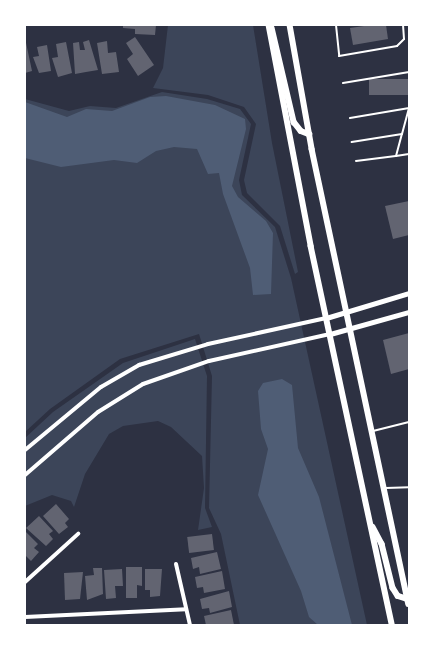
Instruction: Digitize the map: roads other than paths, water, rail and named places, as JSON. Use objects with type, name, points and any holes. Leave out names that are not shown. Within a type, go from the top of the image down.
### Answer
[{"type":"main road","points":[[270,25],[277,41],[294,122],[301,131],[309,134]]},
{"type":"main road","points":[[270,25],[326,318],[392,625]]},
{"type":"main road","points":[[290,25],[309,134],[370,431],[409,600]]},
{"type":"main road","points":[[370,521],[382,544],[393,588],[398,596],[409,600]]},
{"type":"street","points":[[25,450],[101,387],[139,365],[192,348],[346,314],[409,293]]},
{"type":"street","points":[[25,475],[84,422],[143,384],[210,361],[350,331],[409,312]]},
{"type":"street","points":[[25,574],[27,580],[78,534]]},
{"type":"street","points":[[176,564],[190,625]]},
{"type":"street","points":[[25,617],[186,609]]},
{"type":"lane","points":[[336,25],[339,56],[397,46],[404,39],[403,25]]},
{"type":"lane","points":[[343,83],[409,72]]},
{"type":"lane","points":[[350,118],[409,108],[396,156]]},
{"type":"lane","points":[[352,142],[402,134]]},
{"type":"lane","points":[[356,162],[409,154]]},
{"type":"lane","points":[[370,431],[409,422]]},
{"type":"lane","points":[[384,488],[409,486]]}]
